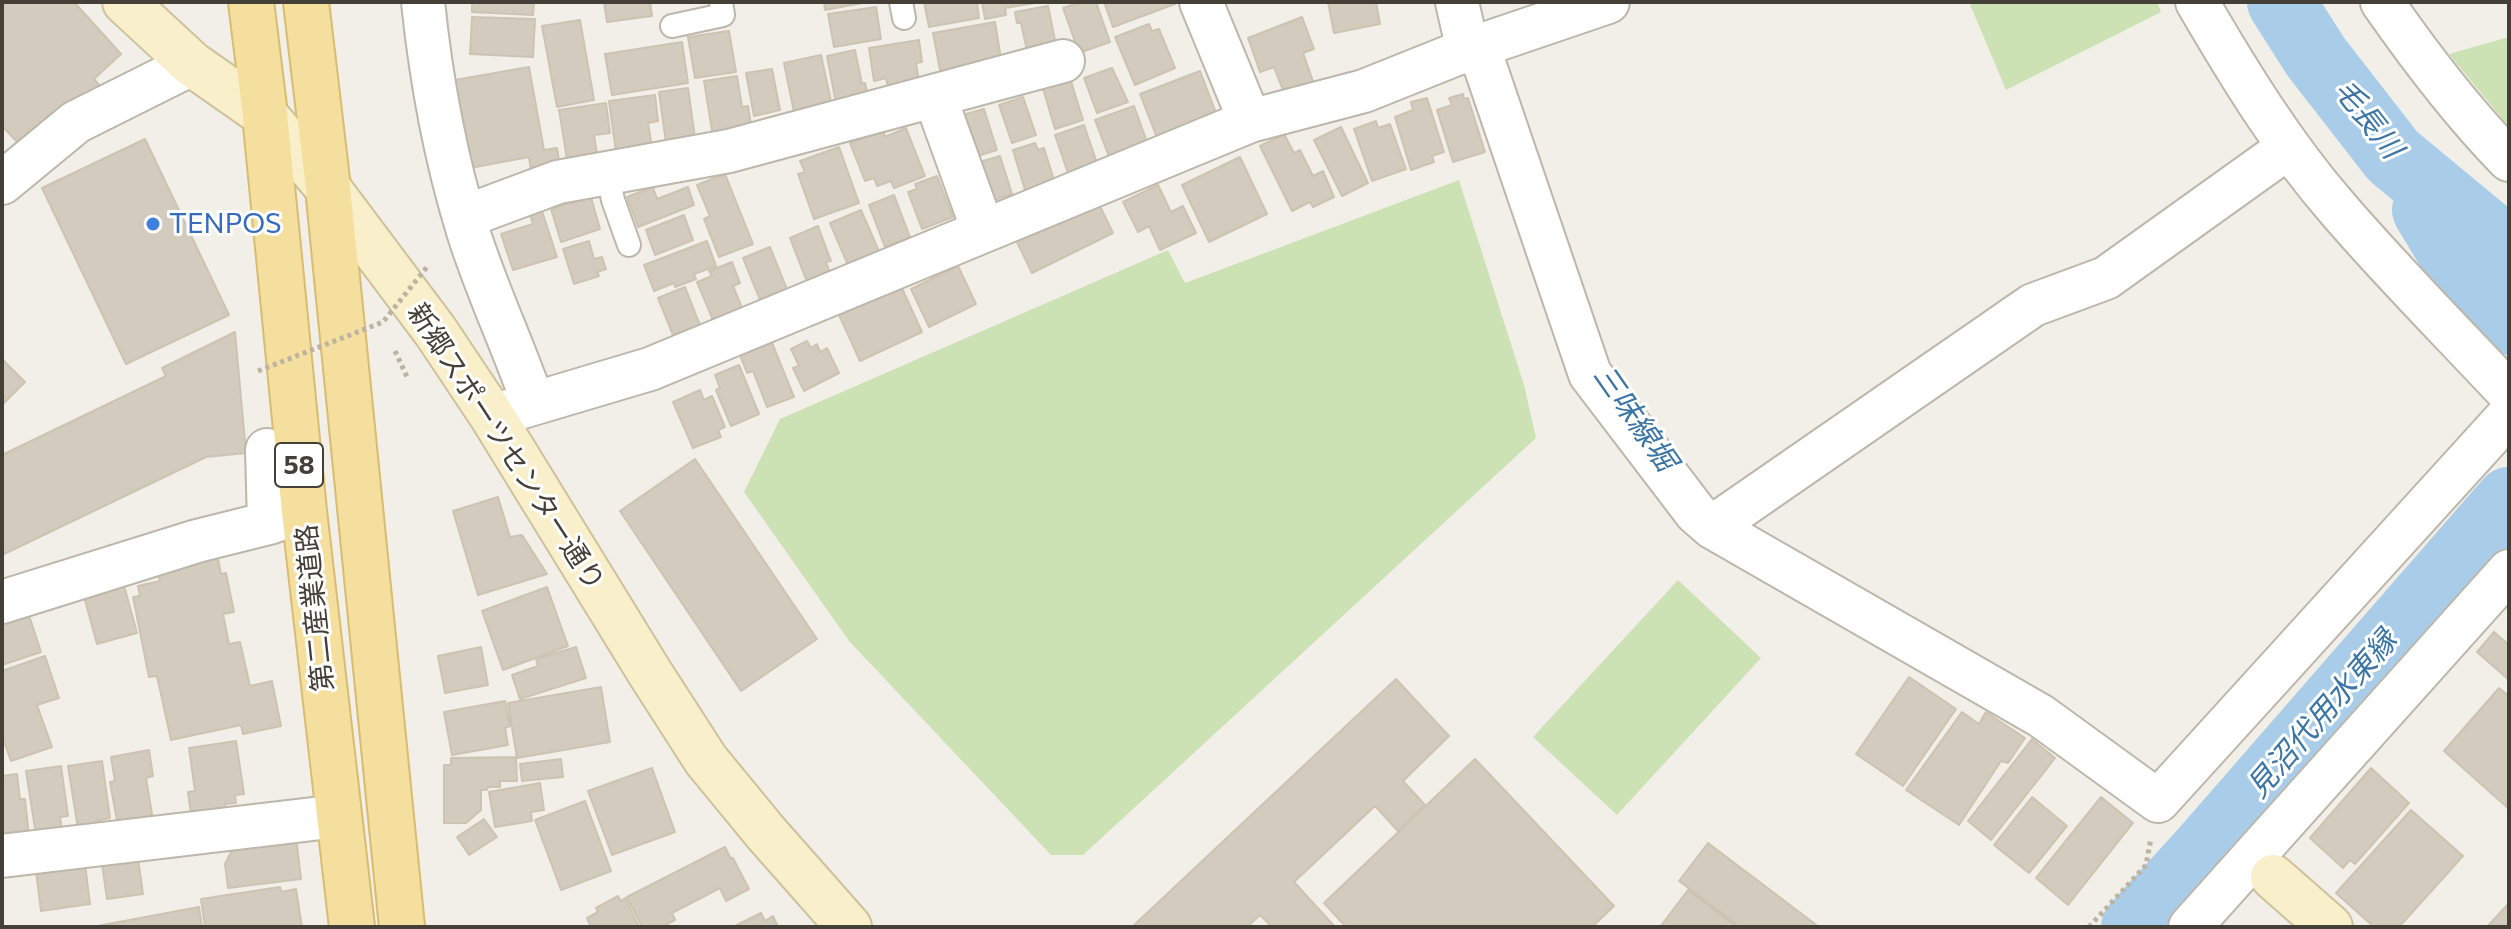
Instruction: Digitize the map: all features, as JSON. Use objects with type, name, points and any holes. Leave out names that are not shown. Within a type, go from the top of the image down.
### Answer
[{"type":"main road","name":"第二産業道路","points":[[251,2],[265,115],[286,517],[338,816],[352,927]]},
{"type":"main road","name":"第二産業道路","points":[[306,2],[328,188],[402,927]]},
{"type":"street","name":"新郷スポーツセンター通り","points":[[125,2],[192,64],[265,115],[328,188],[436,332],[492,416],[706,760],[849,927]]},
{"type":"street","points":[[423,2],[427,48],[442,133],[464,217],[533,403]]},
{"type":"street","points":[[1201,2],[1250,121]]},
{"type":"street","points":[[1457,2],[1464,33],[1462,53]]},
{"type":"street","points":[[492,416],[650,369],[1250,121],[1364,91],[1608,2]]},
{"type":"street","points":[[2197,2],[2289,147],[2337,209],[2509,393]]},
{"type":"street","points":[[2382,2],[2466,114],[2509,160]]},
{"type":"street","points":[[1462,53],[1485,66],[1590,374],[1696,513],[1712,527],[2041,716],[2158,801],[2509,415]]},
{"type":"street","points":[[464,217],[558,182],[729,151],[1063,61]]},
{"type":"street","points":[[2,183],[76,122],[192,64]]},
{"type":"street","points":[[935,97],[983,230]]},
{"type":"street","points":[[1712,527],[2033,305],[2106,278],[2289,147]]},
{"type":"street","points":[[2,602],[197,541],[286,517],[267,450]]},
{"type":"street","points":[[2190,927],[2263,868],[2509,571]]},
{"type":"street","points":[[2,856],[338,816]]},
{"type":"street","points":[[2263,868],[2330,927]]},
{"type":"lane","points":[[672,26],[723,15],[721,2]]},
{"type":"lane","points":[[607,172],[629,245]]},
{"type":"path","points":[[258,371],[383,322],[427,267]]},
{"type":"path","points":[[2089,927],[2146,865],[2158,801]]},
{"type":"green space","points":[[1969,2],[2157,2],[2161,12],[2006,90]]},
{"type":"green space","points":[[2509,37],[2509,127],[2449,54]]},
{"type":"green space","points":[[1459,180],[1524,385],[1536,438],[1083,855],[1051,855],[849,641],[744,492],[780,419],[1168,250],[1185,283]]},
{"type":"green space","points":[[1678,580],[1761,658],[1617,815],[1533,737]]},
{"type":"building","points":[[2,2],[74,2],[121,54],[94,79],[100,86],[77,108],[70,100],[21,146],[2,126]]},
{"type":"building","points":[[472,2],[534,2],[533,15],[472,12]]},
{"type":"building","points":[[604,2],[650,2],[652,16],[607,22]]},
{"type":"building","points":[[824,2],[868,2],[825,10]]},
{"type":"building","points":[[924,2],[977,2],[979,18],[929,27]]},
{"type":"building","points":[[982,2],[1035,3],[1005,8],[1006,15],[985,19]]},
{"type":"building","points":[[1081,2],[1096,2],[1110,42],[1079,53],[1063,8]]},
{"type":"building","points":[[1104,2],[1174,2],[1175,4],[1113,27]]},
{"type":"building","points":[[1328,2],[1376,2],[1380,24],[1334,33]]},
{"type":"building","points":[[1048,6],[1057,50],[1028,55],[1021,23],[1017,23],[1015,12]]},
{"type":"building","points":[[876,7],[881,39],[834,47],[828,14]]},
{"type":"building","points":[[472,17],[535,19],[533,57],[470,54]]},
{"type":"building","points":[[1302,17],[1314,49],[1303,53],[1315,87],[1286,98],[1274,67],[1260,72],[1248,38]]},
{"type":"building","points":[[580,20],[594,100],[557,107],[542,26]]},
{"type":"building","points":[[995,22],[1002,65],[941,75],[933,33]]},
{"type":"building","points":[[1149,24],[1152,31],[1159,29],[1175,68],[1135,85],[1115,37]]},
{"type":"building","points":[[729,31],[736,72],[695,78],[688,37]]},
{"type":"building","points":[[919,40],[922,62],[916,63],[919,82],[889,92],[886,78],[874,81],[869,48]]},
{"type":"building","points":[[682,42],[688,83],[612,95],[605,54]]},
{"type":"building","points":[[855,50],[862,84],[865,83],[867,92],[838,114],[827,56]]},
{"type":"building","points":[[821,55],[834,115],[796,122],[784,63]]},
{"type":"building","points":[[529,67],[544,150],[557,148],[560,167],[532,179],[529,157],[470,168],[455,80]]},
{"type":"building","points":[[1112,68],[1128,102],[1097,113],[1084,78]]},
{"type":"building","points":[[772,69],[780,110],[754,116],[746,73]]},
{"type":"building","points":[[1200,71],[1221,126],[1161,148],[1140,94]]},
{"type":"building","points":[[737,76],[742,107],[748,106],[752,131],[714,143],[704,81]]},
{"type":"building","points":[[1070,78],[1083,120],[1055,129],[1041,82]]},
{"type":"building","points":[[688,88],[695,138],[666,143],[659,92]]},
{"type":"building","points":[[1463,94],[1464,99],[1468,98],[1485,152],[1453,162],[1437,110],[1452,105],[1449,98]]},
{"type":"building","points":[[655,95],[658,121],[648,123],[653,154],[617,159],[609,101]]},
{"type":"building","points":[[1023,97],[1036,135],[1012,143],[999,105]]},
{"type":"building","points":[[1427,98],[1444,152],[1432,156],[1434,162],[1411,170],[1395,117],[1413,110],[1411,102]]},
{"type":"building","points":[[606,103],[610,133],[594,135],[598,161],[568,165],[559,110]]},
{"type":"building","points":[[1134,106],[1151,153],[1113,167],[1095,120]]},
{"type":"building","points":[[984,109],[997,150],[971,158],[959,116]]},
{"type":"building","points":[[1376,121],[1378,128],[1390,124],[1406,169],[1372,181],[1354,129]]},
{"type":"building","points":[[1084,125],[1098,166],[1069,176],[1055,135]]},
{"type":"building","points":[[1341,127],[1368,183],[1342,196],[1314,140]]},
{"type":"building","points":[[906,128],[925,176],[894,188],[891,181],[877,186],[874,178],[865,181],[850,143],[883,130],[885,137]]},
{"type":"building","points":[[1284,134],[1294,153],[1300,150],[1313,176],[1323,171],[1334,197],[1313,207],[1310,202],[1292,211],[1260,146]]},
{"type":"building","points":[[145,139],[229,315],[126,364],[42,188]]},
{"type":"building","points":[[1035,143],[1038,150],[1044,148],[1054,180],[1025,190],[1013,150]]},
{"type":"building","points":[[839,147],[859,203],[814,219],[798,174],[805,172],[800,161]]},
{"type":"building","points":[[1000,156],[1012,194],[986,203],[973,164]]},
{"type":"building","points":[[1240,157],[1267,214],[1209,242],[1182,185]]},
{"type":"building","points":[[725,174],[753,244],[719,257],[704,219],[710,216],[697,185]]},
{"type":"building","points":[[937,176],[953,217],[922,229],[908,192],[917,189],[915,184]]},
{"type":"building","points":[[1158,185],[1171,212],[1183,206],[1196,233],[1160,250],[1149,226],[1138,232],[1123,202]]},
{"type":"building","points":[[653,187],[657,199],[688,187],[694,205],[638,227],[627,197]]},
{"type":"building","points":[[894,195],[910,237],[885,247],[869,205]]},
{"type":"building","points":[[591,197],[600,229],[561,242],[551,209]]},
{"type":"building","points":[[1097,200],[1113,233],[1032,273],[1016,240]]},
{"type":"building","points":[[540,205],[557,257],[513,270],[501,234],[533,224],[528,208]]},
{"type":"building","points":[[861,210],[884,263],[853,277],[830,223]]},
{"type":"building","points":[[684,215],[693,240],[655,255],[646,230]]},
{"type":"building","points":[[818,226],[831,261],[826,262],[833,281],[812,295],[790,238]]},
{"type":"building","points":[[589,241],[594,259],[602,257],[606,269],[597,272],[599,276],[574,284],[563,249]]},
{"type":"building","points":[[707,241],[716,266],[694,274],[696,279],[654,291],[644,265]]},
{"type":"building","points":[[770,247],[791,299],[764,310],[743,258]]},
{"type":"building","points":[[732,262],[740,283],[733,286],[745,315],[716,327],[697,282],[712,276],[709,271]]},
{"type":"building","points":[[958,266],[976,304],[929,327],[911,289]]},
{"type":"building","points":[[901,286],[922,332],[860,361],[839,315]]},
{"type":"building","points":[[685,287],[700,325],[673,335],[658,298]]},
{"type":"building","points":[[235,332],[246,453],[206,457],[2,555],[2,455],[166,376],[162,368]]},
{"type":"building","points":[[807,341],[811,348],[817,344],[820,352],[827,348],[839,373],[804,391],[793,368],[799,366],[791,349]]},
{"type":"building","points":[[772,343],[794,397],[767,407],[753,371],[747,373],[740,355]]},
{"type":"building","points":[[2,359],[25,382],[2,405]]},
{"type":"building","points":[[739,365],[759,414],[731,426],[716,390],[720,388],[715,375]]},
{"type":"building","points":[[700,390],[704,400],[712,396],[725,427],[718,430],[721,437],[693,448],[673,402]]},
{"type":"building","points":[[695,459],[817,639],[741,691],[620,511]]},
{"type":"building","points":[[498,497],[510,537],[522,535],[547,574],[478,595],[453,511]]},
{"type":"building","points":[[217,554],[221,574],[226,573],[234,612],[223,614],[229,644],[240,642],[250,686],[272,681],[281,726],[243,734],[241,725],[171,740],[157,676],[149,677],[133,597],[140,596],[138,586],[160,581],[158,573],[185,568],[184,561]]},
{"type":"building","points":[[123,582],[137,633],[97,644],[83,593]]},
{"type":"building","points":[[547,587],[568,646],[503,670],[482,611]]},
{"type":"building","points":[[28,612],[41,652],[2,665],[2,620]]},
{"type":"building","points":[[2494,632],[2509,645],[2509,680],[2477,652]]},
{"type":"building","points":[[481,647],[488,685],[445,693],[438,656]]},
{"type":"building","points":[[576,647],[586,678],[520,699],[512,675],[538,666],[536,659]]},
{"type":"building","points":[[45,656],[59,698],[37,705],[52,747],[11,761],[2,736],[2,671]]},
{"type":"building","points":[[1909,677],[1956,709],[1903,786],[1856,754]]},
{"type":"building","points":[[1396,679],[1449,736],[1403,781],[1425,805],[1398,831],[1375,806],[1294,882],[1335,927],[1272,927],[1260,915],[1247,927],[1132,927]]},
{"type":"building","points":[[601,687],[610,742],[517,758],[508,703]]},
{"type":"building","points":[[2499,688],[2509,696],[2509,809],[2444,751]]},
{"type":"building","points":[[505,701],[510,726],[505,728],[508,745],[452,755],[444,712]]},
{"type":"building","points":[[1962,712],[1979,724],[1986,712],[2025,738],[2008,763],[2001,761],[1959,825],[1906,790]]},
{"type":"building","points":[[2032,739],[2055,758],[1991,840],[1968,821]]},
{"type":"building","points":[[236,741],[244,794],[235,795],[236,803],[225,804],[227,818],[192,822],[188,792],[195,791],[189,748]]},
{"type":"building","points":[[149,750],[153,776],[146,778],[153,820],[118,826],[110,782],[115,781],[111,757]]},
{"type":"building","points":[[516,757],[517,781],[500,781],[500,787],[481,790],[481,810],[466,823],[444,823],[444,765],[451,765],[451,758]]},
{"type":"building","points":[[561,759],[563,777],[522,781],[520,764]]},
{"type":"building","points":[[1475,759],[1614,906],[1592,927],[1346,927],[1324,903]]},
{"type":"building","points":[[102,761],[110,818],[96,821],[97,832],[79,835],[68,766]]},
{"type":"building","points":[[61,766],[68,816],[60,817],[63,838],[37,841],[26,771]]},
{"type":"building","points":[[652,768],[675,832],[612,855],[588,791]]},
{"type":"building","points":[[2371,768],[2409,803],[2355,864],[2350,860],[2343,868],[2310,838]]},
{"type":"building","points":[[17,774],[20,799],[25,799],[30,845],[2,848],[2,776]]},
{"type":"building","points":[[540,783],[544,810],[531,812],[532,821],[495,827],[489,792]]},
{"type":"building","points":[[2032,797],[2067,826],[2029,873],[1994,845]]},
{"type":"building","points":[[2101,797],[2133,823],[2068,905],[2036,878]]},
{"type":"building","points":[[585,801],[611,871],[561,890],[535,820]]},
{"type":"building","points":[[2411,810],[2463,856],[2399,927],[2374,927],[2336,893]]},
{"type":"building","points":[[484,819],[497,837],[469,855],[457,837]]},
{"type":"building","points":[[296,837],[301,879],[228,888],[225,864],[235,844]]},
{"type":"building","points":[[1708,843],[1819,927],[1740,927],[1679,881]]},
{"type":"building","points":[[725,847],[749,889],[726,901],[720,888],[672,913],[675,920],[662,927],[642,927],[627,897]]},
{"type":"building","points":[[137,852],[143,894],[107,899],[101,857]]},
{"type":"building","points":[[84,856],[90,904],[41,911],[35,863]]},
{"type":"building","points":[[280,887],[281,892],[296,889],[302,927],[205,927],[201,899]]},
{"type":"building","points":[[1688,890],[1737,927],[1660,927]]},
{"type":"building","points":[[618,896],[621,901],[625,898],[639,927],[591,927],[587,918],[598,912],[596,908]]},
{"type":"building","points":[[2509,903],[2509,927],[2487,927]]},
{"type":"building","points":[[199,907],[202,927],[92,927]]},
{"type":"building","points":[[761,913],[765,921],[773,916],[778,927],[733,927]]},
{"type":"waterway","name":"毛長川","points":[[2281,2],[2316,57],[2393,156],[2509,252]]},
{"type":"waterway","name":"見沼代用水東縁","points":[[2426,210],[2464,273],[2509,321]]},
{"type":"waterway","name":"見沼代用水東縁","points":[[2135,927],[2509,501]]},
{"type":"place","name":"TENPOS","points":[[153,224]]},
{"type":"water label","name":"三味線堀","points":[[1635,418]]}]
